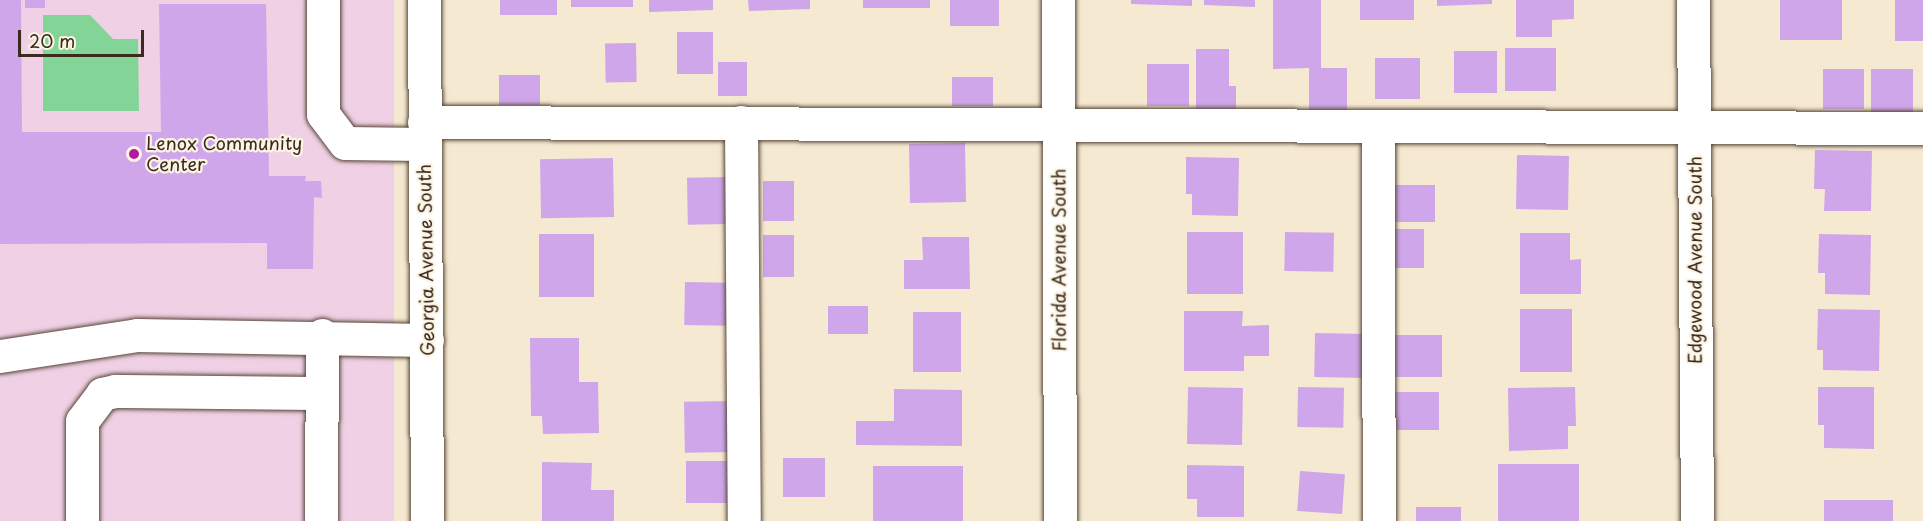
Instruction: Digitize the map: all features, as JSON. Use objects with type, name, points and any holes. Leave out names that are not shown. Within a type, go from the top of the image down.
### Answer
[{"type":"street","points":[[323,0],[323,114],[345,143],[424,133],[741,122],[1378,128],[1923,128]]},
{"type":"street","name":"Georgia Avenue South","points":[[424,0],[427,521]]},
{"type":"street","name":"Florida Avenue South","points":[[1058,0],[1060,521]]},
{"type":"street","name":"Edgewood Avenue South","points":[[1693,0],[1697,521]]},
{"type":"street","points":[[741,122],[744,521]]},
{"type":"street","points":[[1378,128],[1379,521]]},
{"type":"street","points":[[0,356],[137,335],[322,335],[427,340]]},
{"type":"street","points":[[321,521],[322,335]]},
{"type":"street","points":[[82,521],[82,422],[102,394],[115,391],[321,393]]},
{"type":"shaded area","points":[[0,0],[394,0],[394,521],[0,521]]},
{"type":"green space","points":[[43,15],[90,15],[113,39],[138,39],[139,111],[43,111]]},
{"type":"building","name":"Lenox Community Center","points":[[0,0],[21,0],[22,132],[161,132],[159,4],[266,4],[269,176],[306,176],[305,181],[321,181],[322,198],[314,197],[313,269],[267,269],[267,243],[0,244]]},
{"type":"building","points":[[25,0],[45,0],[45,8],[25,8]]},
{"type":"building","points":[[500,0],[557,0],[557,15],[500,15]]},
{"type":"building","points":[[571,0],[633,0],[633,7],[571,7]]},
{"type":"building","points":[[649,0],[713,0],[713,10],[649,12]]},
{"type":"building","points":[[748,0],[810,0],[810,9],[749,11]]},
{"type":"building","points":[[863,0],[930,0],[930,8],[863,8]]},
{"type":"building","points":[[950,0],[999,0],[999,26],[950,26]]},
{"type":"building","points":[[1131,0],[1192,0],[1192,6],[1131,4]]},
{"type":"building","points":[[1204,0],[1255,0],[1255,7],[1204,5]]},
{"type":"building","points":[[1273,0],[1321,0],[1321,68],[1347,68],[1347,111],[1309,111],[1309,68],[1273,69]]},
{"type":"building","points":[[1360,0],[1414,0],[1414,20],[1360,20]]},
{"type":"building","points":[[1437,0],[1492,0],[1492,4],[1437,6]]},
{"type":"building","points":[[1516,0],[1574,0],[1574,19],[1552,20],[1552,37],[1516,37]]},
{"type":"building","points":[[1780,0],[1842,0],[1842,40],[1780,40]]},
{"type":"building","points":[[1895,0],[1923,0],[1923,41],[1895,41]]},
{"type":"building","points":[[677,32],[713,32],[713,74],[677,74]]},
{"type":"building","points":[[636,43],[637,82],[606,83],[605,44]]},
{"type":"building","points":[[1505,48],[1556,48],[1556,91],[1505,91]]},
{"type":"building","points":[[1196,49],[1229,49],[1229,86],[1236,86],[1236,111],[1196,111]]},
{"type":"building","points":[[1454,51],[1497,51],[1497,93],[1454,93]]},
{"type":"building","points":[[1375,58],[1420,58],[1420,99],[1375,99]]},
{"type":"building","points":[[718,62],[747,62],[747,96],[718,96]]},
{"type":"building","points":[[1147,64],[1189,64],[1189,106],[1147,106]]},
{"type":"building","points":[[1823,69],[1864,69],[1864,109],[1823,109]]},
{"type":"building","points":[[1871,69],[1913,69],[1913,112],[1871,112]]},
{"type":"building","points":[[499,75],[540,75],[540,105],[499,105]]},
{"type":"building","points":[[952,77],[993,77],[993,106],[952,106]]},
{"type":"building","points":[[965,143],[966,202],[910,203],[909,144]]},
{"type":"building","points":[[1815,150],[1872,151],[1871,211],[1824,211],[1825,189],[1814,189]]},
{"type":"building","points":[[1517,155],[1569,156],[1568,210],[1516,209]]},
{"type":"building","points":[[1186,157],[1239,158],[1238,216],[1192,215],[1192,194],[1186,194]]},
{"type":"building","points":[[613,158],[614,217],[541,218],[540,159]]},
{"type":"building","points":[[728,177],[729,224],[688,225],[687,178]]},
{"type":"building","points":[[763,181],[794,181],[794,221],[763,221]]},
{"type":"building","points":[[1392,185],[1435,185],[1435,222],[1392,222]]},
{"type":"building","points":[[1392,229],[1424,229],[1424,268],[1392,268]]},
{"type":"building","points":[[1187,232],[1243,232],[1243,294],[1187,294]]},
{"type":"building","points":[[1285,232],[1334,233],[1333,272],[1284,271]]},
{"type":"building","points":[[1520,233],[1570,233],[1570,260],[1581,259],[1581,294],[1520,294]]},
{"type":"building","points":[[539,234],[594,234],[594,297],[539,297]]},
{"type":"building","points":[[1819,234],[1871,235],[1870,295],[1825,294],[1825,273],[1818,273]]},
{"type":"building","points":[[763,235],[794,235],[794,277],[763,277]]},
{"type":"building","points":[[922,237],[969,237],[970,289],[904,289],[904,260],[923,260]]},
{"type":"building","points":[[685,282],[727,283],[726,326],[684,325]]},
{"type":"building","points":[[828,306],[868,306],[868,334],[828,334]]},
{"type":"building","points":[[1520,309],[1572,309],[1572,372],[1520,372]]},
{"type":"building","points":[[1818,309],[1880,310],[1879,371],[1823,370],[1823,350],[1817,350]]},
{"type":"building","points":[[1184,311],[1243,311],[1242,326],[1269,325],[1269,356],[1244,356],[1244,371],[1184,371]]},
{"type":"building","points":[[913,312],[961,312],[961,372],[913,372]]},
{"type":"building","points":[[1315,333],[1368,334],[1367,378],[1314,377]]},
{"type":"building","points":[[1394,335],[1442,335],[1442,377],[1394,377]]},
{"type":"building","points":[[530,338],[579,338],[579,382],[598,382],[599,433],[543,434],[542,416],[531,416]]},
{"type":"building","points":[[1188,387],[1243,388],[1242,445],[1187,444]]},
{"type":"building","points":[[1298,387],[1344,388],[1343,428],[1297,427]]},
{"type":"building","points":[[1575,387],[1576,426],[1568,426],[1568,449],[1509,451],[1508,388]]},
{"type":"building","points":[[1818,387],[1874,387],[1874,449],[1824,448],[1824,425],[1818,425]]},
{"type":"building","points":[[894,389],[962,390],[962,446],[856,445],[856,421],[894,421]]},
{"type":"building","points":[[1395,392],[1439,392],[1439,430],[1395,430]]},
{"type":"building","points":[[730,401],[731,452],[685,453],[684,402]]},
{"type":"building","points":[[783,458],[825,458],[825,497],[783,497]]},
{"type":"building","points":[[686,461],[730,461],[730,503],[686,503]]},
{"type":"building","points":[[542,462],[592,463],[591,490],[614,490],[614,521],[542,521]]},
{"type":"building","points":[[1498,464],[1579,464],[1579,521],[1498,521]]},
{"type":"building","points":[[1187,465],[1244,466],[1244,517],[1197,517],[1197,499],[1187,499]]},
{"type":"building","points":[[873,466],[963,466],[963,521],[873,521]]},
{"type":"building","points":[[1300,471],[1345,474],[1342,514],[1297,511]]},
{"type":"building","points":[[1824,500],[1893,500],[1893,521],[1824,521]]},
{"type":"building","points":[[1416,507],[1461,507],[1461,521],[1416,521]]},
{"type":"place","name":"Lenox Community Center","points":[[134,154]]}]
